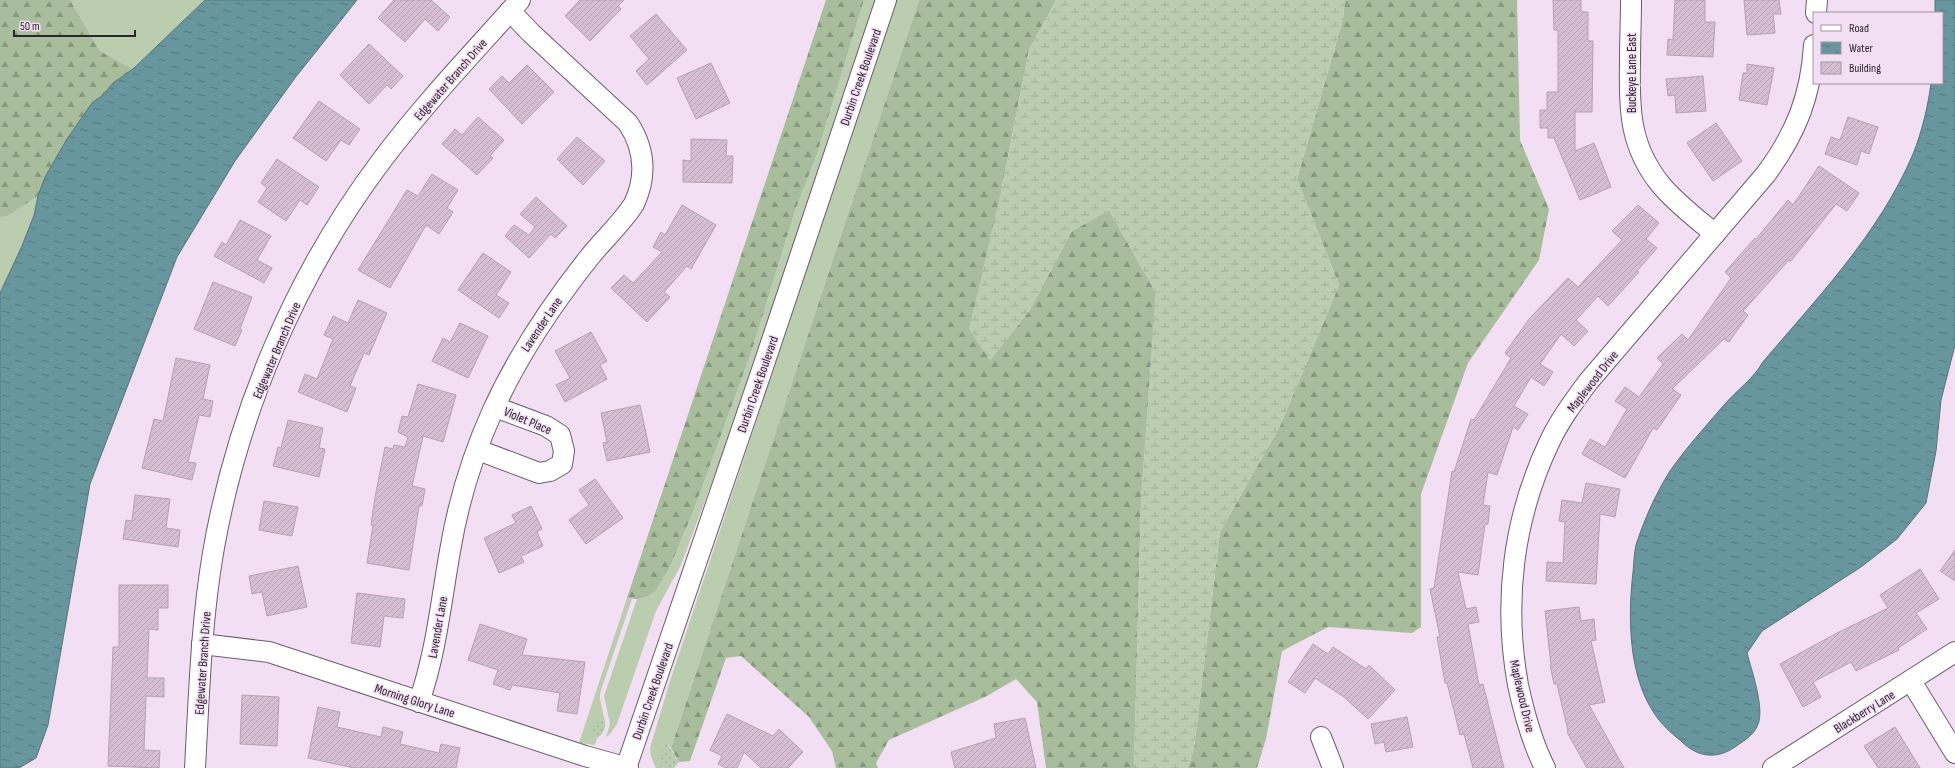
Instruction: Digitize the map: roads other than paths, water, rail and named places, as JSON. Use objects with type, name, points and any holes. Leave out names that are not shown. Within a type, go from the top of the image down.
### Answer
[{"type":"street","name":"Durbin Creek Boulevard","points":[[627,768],[886,0]]},
{"type":"street","name":"Buckeye Lane East","points":[[1631,0],[1629,104],[1632,126],[1638,147],[1648,166],[1661,185],[1715,234]]},
{"type":"street","points":[[1816,12],[1817,0]]},
{"type":"street","name":"Lavender Lane","points":[[419,702],[434,650],[455,526],[468,479],[495,407],[524,349],[553,305],[634,204],[639,194],[643,173],[643,163],[639,142],[628,123],[531,33],[515,6]]},
{"type":"street","name":"Edgewater Branch Drive","points":[[195,768],[206,597],[222,509],[237,451],[251,407],[280,335],[309,274],[333,234],[382,160],[445,82],[515,6]]},
{"type":"street","name":"Maplewood Drive","points":[[1545,768],[1532,737],[1522,704],[1514,663],[1510,623],[1510,595],[1514,553],[1520,524],[1532,482],[1549,442],[1588,382],[1766,174],[1792,134],[1808,90],[1813,67]]},
{"type":"street","name":"Violet Place","points":[[478,450],[539,473],[550,471],[562,464],[564,451],[560,434],[546,426],[495,407]]},
{"type":"street","name":"Morning Glory Lane","points":[[202,644],[268,652],[585,756],[627,768]]},
{"type":"street","name":"Blackberry Lane","points":[[1773,768],[1955,652]]},
{"type":"street","points":[[1911,681],[1955,753]]},
{"type":"street","points":[[1321,738],[1333,768]]},
{"type":"water","points":[[205,0],[357,0],[295,78],[235,161],[177,257],[90,484],[48,725],[36,758],[19,768],[0,768],[0,293],[22,246],[34,215],[38,196],[45,177],[67,139],[92,103],[103,95],[113,83],[133,69]]},
{"type":"water","points":[[1935,0],[1955,0],[1955,345],[1941,400],[1936,451],[1926,503],[1897,539],[1861,567],[1762,631],[1747,653],[1760,706],[1758,726],[1750,736],[1728,751],[1714,755],[1700,753],[1687,746],[1670,732],[1660,721],[1645,698],[1639,681],[1632,644],[1631,626],[1631,589],[1636,545],[1655,497],[1676,462],[1724,405],[1755,373],[1845,264],[1883,211],[1899,183],[1913,154],[1919,137],[1931,84],[1943,84],[1943,12],[1935,12]]}]
